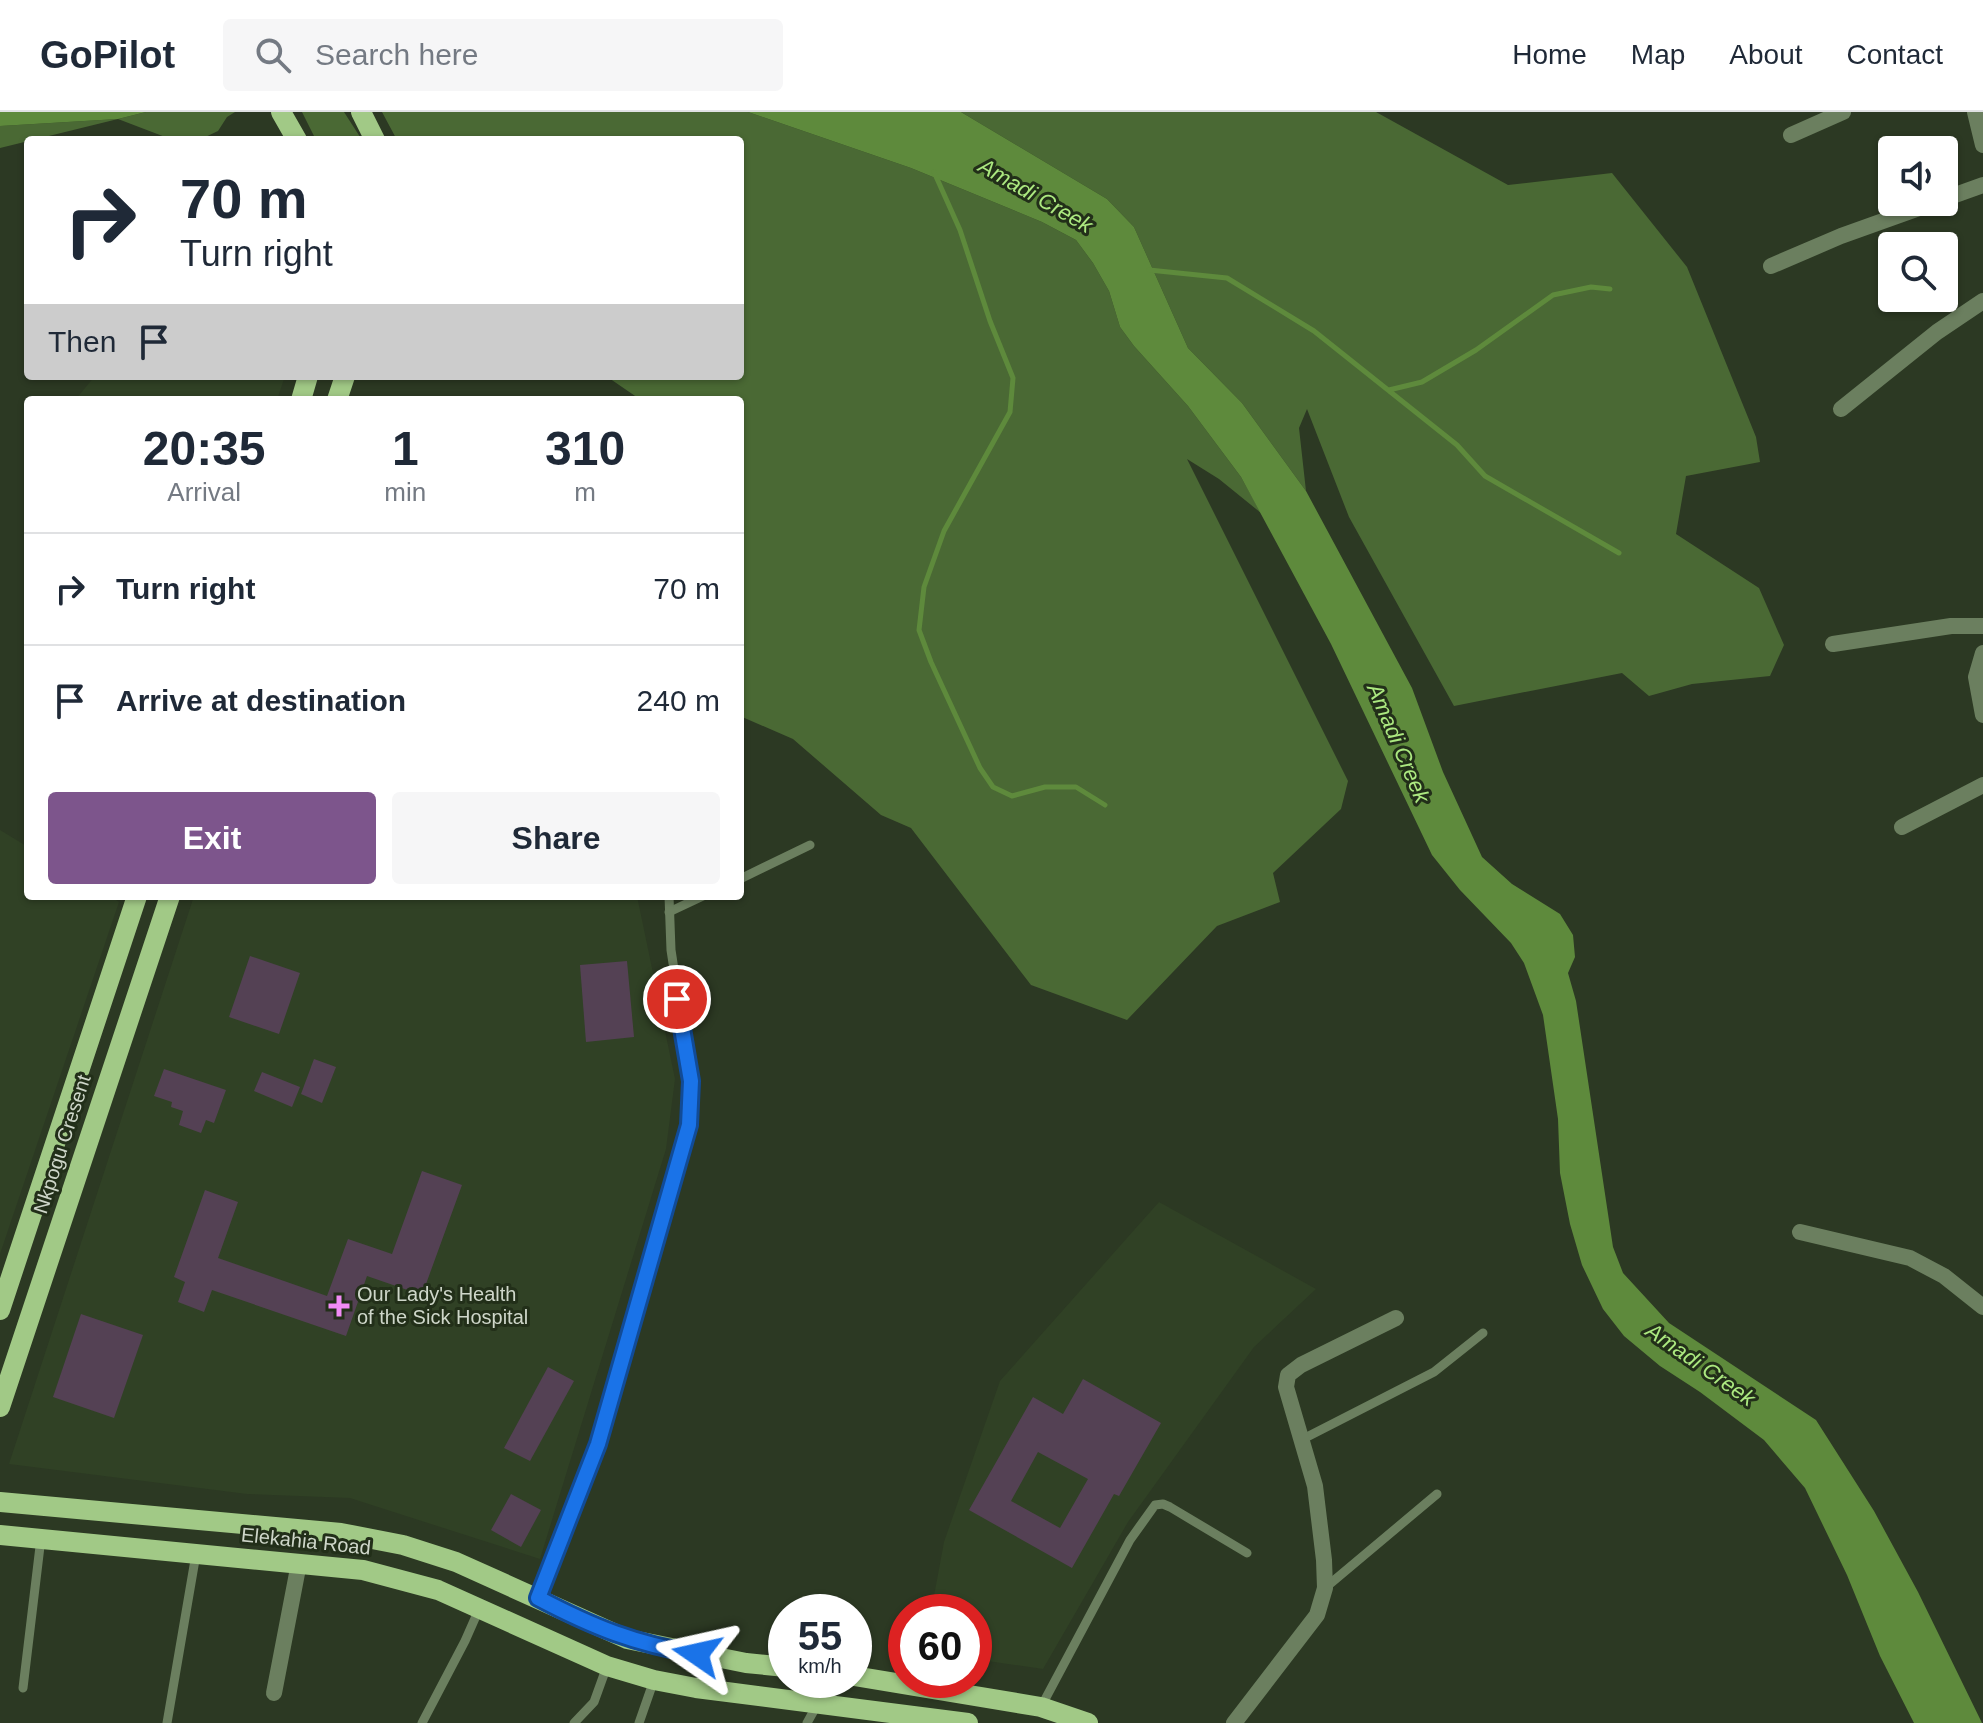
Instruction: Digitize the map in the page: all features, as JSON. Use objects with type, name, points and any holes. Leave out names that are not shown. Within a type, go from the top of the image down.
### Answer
[{"type":"main road","points":[[281,112],[295,136]]},
{"type":"main road","points":[[362,114],[373,136]]},
{"type":"main road","name":"Nkpogu Cresent","points":[[0,1310],[136,900]]},
{"type":"main road","name":"Nkpogu Cresent","points":[[0,1407],[169,900]]},
{"type":"main road","points":[[0,1484],[10,1503]]},
{"type":"main road","name":"Elekahia Road","points":[[10,1503],[341,1533],[403,1545],[456,1562],[627,1639],[768,1665]]},
{"type":"main road","name":"Elekahia Road","points":[[0,1535],[363,1570],[438,1590],[480,1607],[583,1658],[654,1680],[927,1720],[968,1723]]},
{"type":"main road","points":[[872,1679],[1041,1707],[1088,1723]]},
{"type":"street","points":[[1791,135],[1843,112]]},
{"type":"street","points":[[1975,112],[1983,145]]},
{"type":"street","points":[[1958,194],[1983,185]]},
{"type":"street","points":[[1771,266],[1897,216]]},
{"type":"street","points":[[1841,409],[1937,332],[1983,301]]},
{"type":"street","points":[[1833,644],[1951,626],[1983,626]]},
{"type":"street","points":[[1983,653],[1976,677],[1983,715]]},
{"type":"street","points":[[1902,827],[1983,785]]},
{"type":"street","points":[[1800,1232],[1910,1258],[1944,1276],[1983,1307]]},
{"type":"street","points":[[1234,1723],[1317,1615],[1325,1588],[1315,1486],[1286,1387],[1288,1375],[1301,1365],[1396,1318]]},
{"type":"street","points":[[274,1693],[299,1563]]},
{"type":"lane","points":[[744,877],[810,845]]},
{"type":"lane","points":[[538,1598],[598,1444],[689,1125],[691,1081],[677,994],[669,900]]},
{"type":"lane","points":[[669,912],[694,900]]},
{"type":"lane","points":[[1301,1440],[1434,1372],[1483,1333]]},
{"type":"lane","points":[[1325,1588],[1437,1494]]},
{"type":"lane","points":[[1041,1707],[1130,1540],[1155,1505],[1170,1507],[1247,1553]]},
{"type":"lane","points":[[23,1688],[41,1538]]},
{"type":"lane","points":[[167,1723],[196,1554]]},
{"type":"lane","points":[[422,1723],[480,1607]]},
{"type":"lane","points":[[574,1723],[594,1702],[607,1666]]},
{"type":"lane","points":[[639,1723],[654,1680]]},
{"type":"lane","points":[[807,1723],[819,1702]]},
{"type":"shaded area","points":[[146,112],[235,112],[227,117],[218,131],[207,136],[163,136],[118,119]]},
{"type":"shaded area","points":[[302,112],[344,112],[359,136],[314,136]]},
{"type":"shaded area","points":[[382,112],[748,112],[911,168],[1042,222],[1076,240],[1109,291],[1120,327],[1188,406],[1241,477],[1261,513],[1219,479],[1187,459],[1348,781],[1341,809],[1273,873],[1280,902],[1217,926],[1127,1020],[1031,985],[911,828],[881,815],[793,739],[744,718],[744,396],[635,396],[612,380],[744,380],[744,136],[395,136]]},
{"type":"shaded area","points":[[961,112],[1376,112],[1508,185],[1612,173],[1687,267],[1756,437],[1760,462],[1686,476],[1676,534],[1759,588],[1784,645],[1770,676],[1692,684],[1649,696],[1622,673],[1454,706],[1349,517],[1307,409],[1299,428],[1306,491],[1242,403],[1188,348],[1134,227],[1107,199]]},
{"type":"shaded area","points":[[118,119],[49,136],[24,136],[24,142],[0,148],[0,126]]},
{"type":"shaded area","points":[[92,380],[284,380],[278,396],[78,396]]},
{"type":"shaded area","points":[[0,830],[24,845],[24,900],[119,902],[0,1254]]},
{"type":"shaded area","name":"Our Lady's Health of the Sick Hospital","points":[[193,900],[638,900],[675,1079],[666,1149],[540,1559],[350,1498],[247,1494],[9,1464]]},
{"type":"shaded area","points":[[1159,1202],[1316,1289],[1254,1347],[1128,1522],[1043,1669],[992,1662],[992,1594],[934,1594],[944,1542],[1000,1381]]},
{"type":"water","points":[[0,112],[146,112],[118,119],[0,126]]},
{"type":"water","name":"Amadi Creek","points":[[748,112],[961,112],[1107,199],[1134,227],[1188,348],[1242,403],[1306,491],[1412,688],[1443,772],[1482,857],[1512,884],[1560,914],[1573,935],[1575,957],[1568,973],[1576,1001],[1613,1247],[1623,1273],[1669,1323],[1816,1420],[1874,1511],[1918,1592],[1982,1723],[1914,1723],[1880,1656],[1847,1575],[1805,1488],[1764,1440],[1660,1366],[1624,1336],[1603,1309],[1582,1265],[1570,1224],[1560,1173],[1558,1119],[1543,1015],[1524,963],[1511,943],[1460,890],[1432,855],[1331,644],[1241,477],[1188,406],[1120,327],[1109,291],[1076,240],[1042,222],[911,168]]},
{"type":"building","points":[[250,956],[300,973],[279,1034],[229,1017]]},
{"type":"building","points":[[627,961],[634,1037],[586,1042],[580,965]]},
{"type":"building","points":[[314,1059],[336,1067],[322,1103],[301,1094]]},
{"type":"building","points":[[164,1069],[226,1090],[214,1123],[206,1120],[201,1133],[179,1125],[183,1111],[171,1107],[172,1102],[154,1096]]},
{"type":"building","points":[[262,1072],[300,1087],[292,1107],[254,1091]]},
{"type":"building","points":[[422,1171],[462,1185],[422,1295],[367,1276],[346,1336],[212,1290],[204,1312],[178,1302],[185,1282],[174,1277],[205,1190],[238,1202],[218,1258],[327,1296],[348,1239],[392,1254]]},
{"type":"building","points":[[81,1314],[143,1335],[114,1418],[53,1397]]},
{"type":"building","points":[[548,1367],[574,1381],[530,1461],[504,1448]]},
{"type":"building","points":[[1083,1379],[1161,1423],[1119,1496],[1114,1494],[1072,1568],[969,1510],[1033,1397],[1063,1414]],"holes":[[[1038,1452],[1088,1479],[1060,1528],[1011,1501]]]},
{"type":"building","points":[[511,1494],[541,1510],[521,1547],[491,1530]]},
{"type":"waterway","points":[[934,172],[960,230],[990,321],[1013,378],[1010,412],[944,531],[924,587],[919,630],[980,768],[993,787],[1012,796],[1045,787],[1076,787],[1105,805]]},
{"type":"waterway","points":[[1149,270],[1227,278],[1314,331],[1457,445],[1485,476],[1619,553]]},
{"type":"waterway","points":[[1389,390],[1422,382],[1476,350],[1553,295],[1591,287],[1610,289]]},
{"type":"place","name":"Our Lady's Health of the Sick Hospital","points":[[339,1306]]},
{"type":"route","points":[[677,999],[691,1081],[689,1125],[598,1444],[538,1598],[584,1622],[627,1639],[697,1654]]}]
